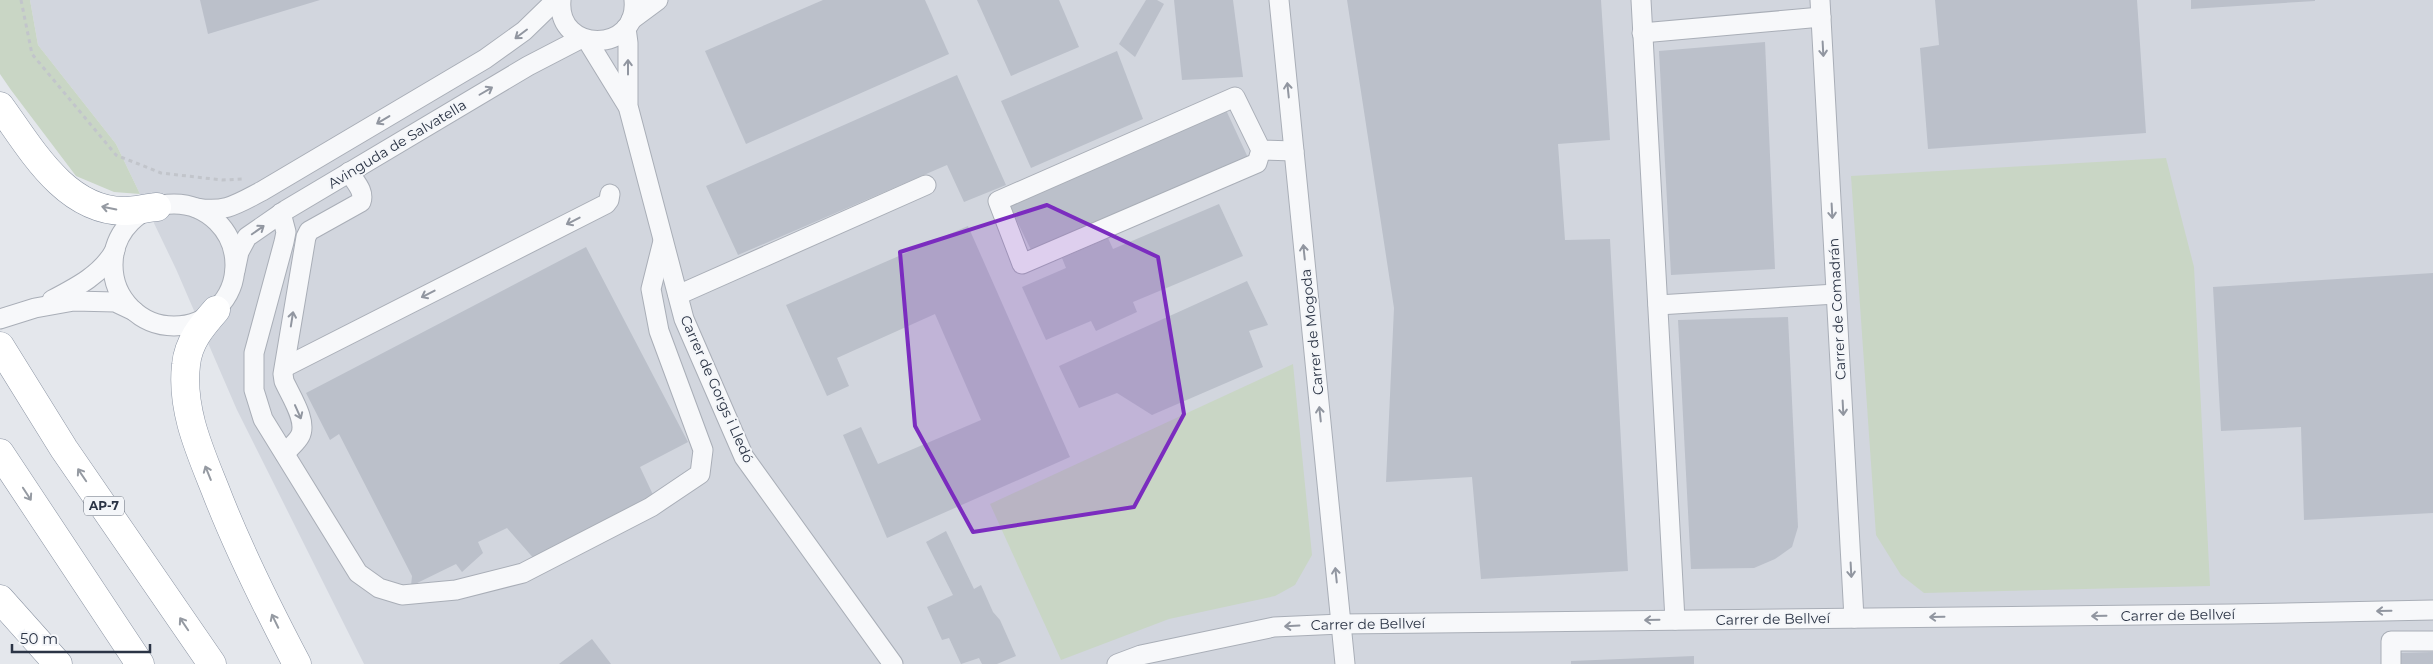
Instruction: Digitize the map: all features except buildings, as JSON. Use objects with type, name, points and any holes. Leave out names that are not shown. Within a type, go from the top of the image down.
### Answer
[{"type":"highway","points":[[0,106],[38,159],[71,193],[89,203],[122,211],[157,207]]},
{"type":"highway","points":[[216,310],[197,331],[186,364],[185,400],[194,436],[229,526],[297,664]]},
{"type":"highway","name":"AP-7","points":[[0,346],[64,449],[212,664]]},
{"type":"highway","points":[[0,454],[140,664]]},
{"type":"highway","points":[[0,599],[58,664]]},
{"type":"street","name":"Avinguda de Salvatella","points":[[196,208],[215,211],[231,208],[262,191],[485,59],[524,31],[556,0]]},
{"type":"street","name":"Carrer de Gorgs i Lledó","points":[[561,0],[560,7],[565,22],[573,32],[585,39],[628,106]]},
{"type":"street","name":"Carrer de Gorgs i Lledó","points":[[634,0],[635,9],[628,24],[628,106],[684,319],[744,457],[893,664]]},
{"type":"street","points":[[585,39],[599,42],[610,40],[658,0]]},
{"type":"street","name":"Carrer de Mogoda","points":[[1279,0],[1345,664]]},
{"type":"street","points":[[1641,0],[1676,620]]},
{"type":"street","points":[[1642,33],[1821,9]]},
{"type":"street","name":"Carrer de Comadrán","points":[[1821,9],[1854,618]]},
{"type":"street","name":"Avinguda de Salvatella","points":[[235,271],[239,252],[247,237],[281,214],[528,66],[585,39]]},
{"type":"street","points":[[1235,97],[1261,150],[1257,163],[1022,264],[998,201],[1235,97]]},
{"type":"street","points":[[1261,150],[1294,151]]},
{"type":"street","points":[[285,454],[300,437],[302,430],[302,422],[284,381],[306,237],[309,232],[361,202],[363,196],[361,190],[349,172]]},
{"type":"street","points":[[678,295],[926,185]]},
{"type":"street","points":[[285,367],[606,204],[610,200],[610,194]]},
{"type":"street","points":[[0,319],[70,297],[114,302],[134,311],[149,321],[166,326],[184,326],[201,320],[216,310],[226,298],[235,271],[234,251],[226,233],[213,218],[196,208],[177,204],[157,207],[138,216],[124,231],[108,263],[70,297]]},
{"type":"street","points":[[281,214],[286,232],[254,353],[254,390],[263,419],[358,573],[379,588],[402,595],[456,590],[523,573],[651,507],[700,474],[703,450],[660,331],[651,289],[664,241]]},
{"type":"street","points":[[116,249],[114,266],[116,282],[123,298],[134,311]]},
{"type":"street","points":[[1658,305],[1836,294]]},
{"type":"street","name":"Carrer de Bellveí","points":[[1117,664],[1141,655],[1274,627],[1341,624],[2433,610]]},
{"type":"street","points":[[2391,664],[2391,641],[2433,641]]},
{"type":"path","points":[[21,0],[32,54],[116,155],[161,173],[222,180],[249,179]]},
{"type":"highlighted area","points":[[1047,205],[1158,257],[1184,414],[1134,507],[973,532],[915,426],[900,252]]},
{"type":"shaded area","points":[[30,0],[2433,0],[2433,664],[364,664],[237,410],[176,269],[116,144],[38,45]]},
{"type":"green space","points":[[0,0],[30,0],[38,45],[116,144],[140,194],[114,192],[76,176],[11,90],[0,74]]},
{"type":"green space","points":[[2166,158],[2194,267],[2210,586],[1924,593],[1901,575],[1876,535],[1851,176]]},
{"type":"green space","points":[[1293,364],[1312,555],[1295,585],[1275,596],[1169,619],[1061,660],[990,504]]}]
